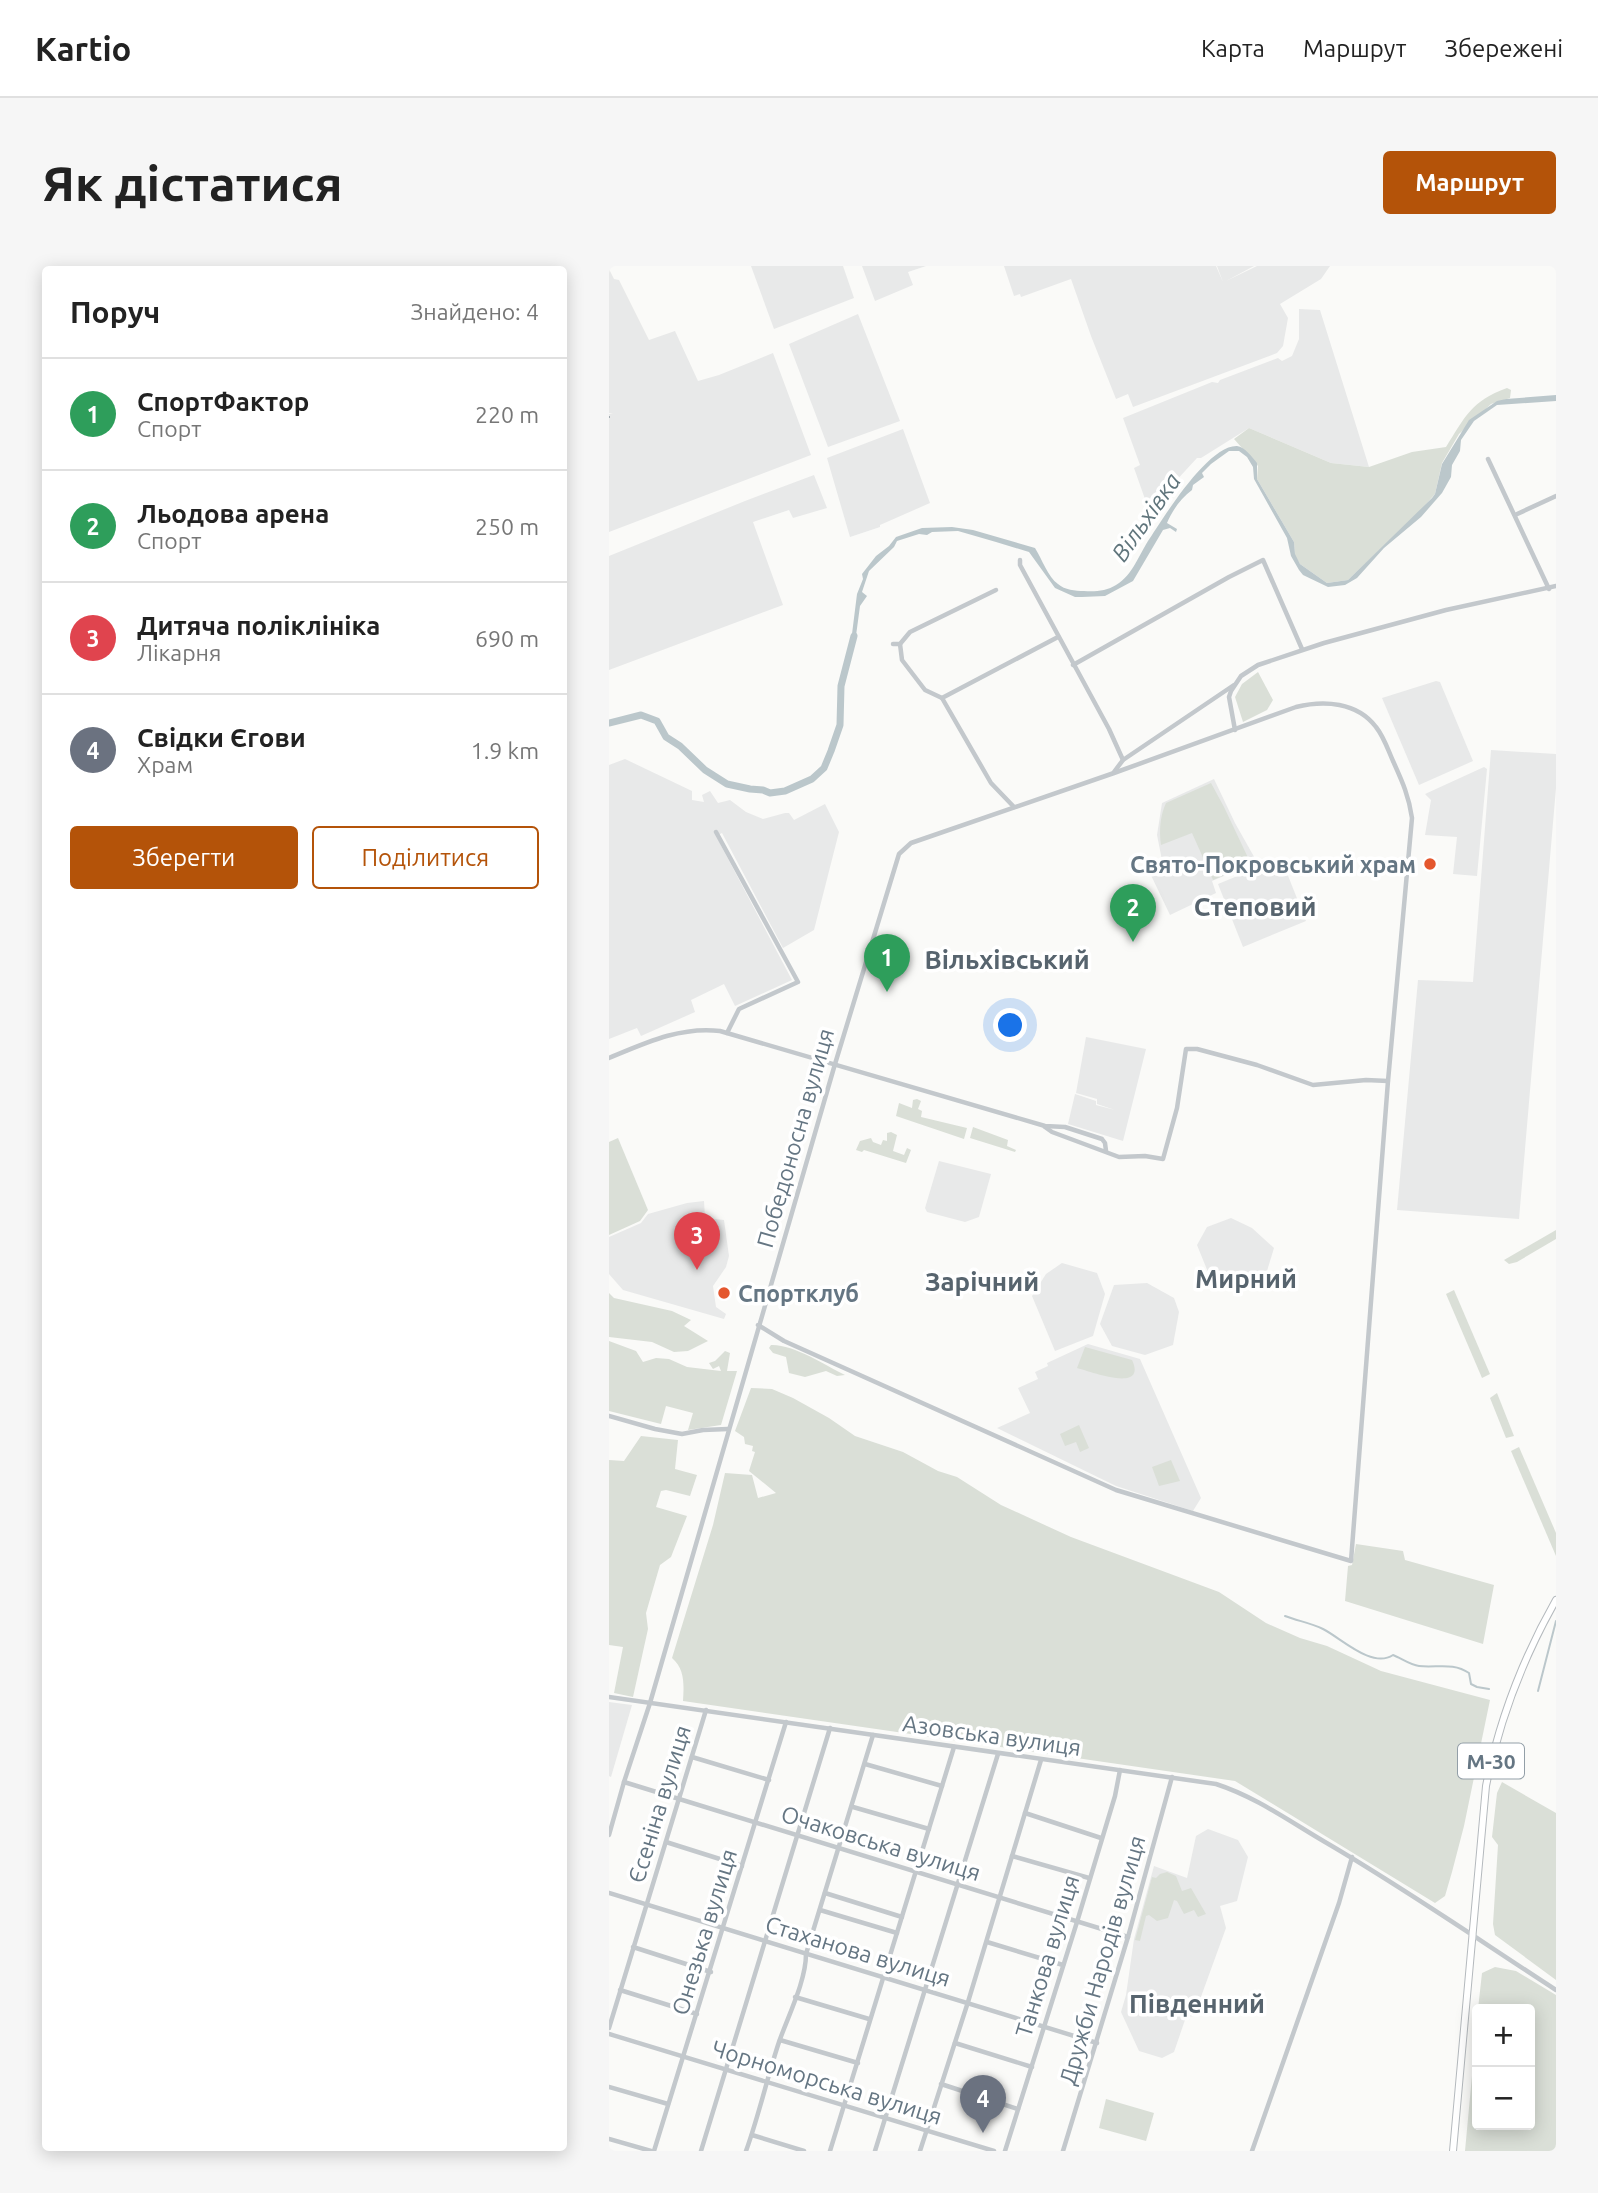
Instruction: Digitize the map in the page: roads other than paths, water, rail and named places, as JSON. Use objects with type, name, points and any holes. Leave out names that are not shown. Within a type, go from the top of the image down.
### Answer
[{"type":"highway","name":"М-30","points":[[1453,2151],[1486,1786],[1495,1742],[1512,1693],[1539,1629],[1556,1600]]},
{"type":"street","points":[[1488,459],[1549,589]]},
{"type":"street","points":[[1515,515],[1556,496]]},
{"type":"street","points":[[1020,560],[1020,565],[1123,760]]},
{"type":"street","points":[[1073,665],[1263,560],[1302,649]]},
{"type":"street","points":[[1235,730],[1229,697],[1241,676],[1258,664],[1302,649],[1446,610],[1556,586]]},
{"type":"street","points":[[758,1325],[784,1341],[1098,1483],[1351,1561],[1388,1081],[1412,818],[1408,794],[1381,734],[1364,715],[1351,708],[1329,703],[1312,703],[1014,807],[991,783],[942,698],[925,690],[902,660],[901,644],[910,632],[996,590]]},
{"type":"street","points":[[942,698],[1058,637]]},
{"type":"street","points":[[893,644],[901,644]]},
{"type":"street","points":[[1114,773],[1123,760],[1235,684]]},
{"type":"street","name":"Победоносна вулиця","points":[[609,1835],[899,853],[911,843],[1014,807]]},
{"type":"street","points":[[716,832],[798,982],[739,1009],[727,1033]]},
{"type":"street","points":[[609,1058],[647,1042],[679,1033],[708,1029],[1045,1126],[1065,1127],[1102,1139],[1106,1151]]},
{"type":"street","points":[[1045,1126],[1052,1132],[1119,1157],[1146,1156],[1163,1159],[1177,1108],[1186,1049],[1197,1049],[1257,1065],[1313,1085],[1366,1080],[1388,1081]]},
{"type":"street","points":[[609,1416],[683,1434],[729,1429]]},
{"type":"street","name":"Азовська вулиця","points":[[609,1697],[1201,1781],[1234,1790],[1268,1806],[1352,1857],[1556,1990]]},
{"type":"street","name":"Єсеніна вулиця","points":[[609,2028],[706,1710]]},
{"type":"street","name":"Онезька вулиця","points":[[653,2151],[711,1972],[786,1722]]},
{"type":"street","points":[[701,2151],[830,1728]]},
{"type":"street","points":[[746,2151],[873,1735]]},
{"type":"street","points":[[830,2151],[954,1747]]},
{"type":"street","points":[[876,2151],[998,1754]]},
{"type":"street","points":[[692,1757],[769,1780]]},
{"type":"street","points":[[920,2151],[1041,1760]]},
{"type":"street","points":[[865,1764],[942,1786]]},
{"type":"street","name":"Танкова вулиця","points":[[1005,2151],[1077,1922],[1115,1796],[1120,1770]]},
{"type":"street","name":"Дружби Народів вулиця","points":[[1063,2151],[1128,1937],[1172,1777]]},
{"type":"street","name":"Очаковська вулиця","points":[[624,1782],[1128,1937]]},
{"type":"street","points":[[853,1807],[929,1829]]},
{"type":"street","points":[[1024,1813],[1101,1838]]},
{"type":"street","points":[[666,1842],[742,1866]]},
{"type":"street","points":[[1012,1856],[1089,1878]]},
{"type":"street","points":[[1252,2151],[1339,1903],[1352,1857]]},
{"type":"street","name":"Стаханова вулиця","points":[[609,1893],[1097,2043]]},
{"type":"street","points":[[825,1893],[902,1917]]},
{"type":"street","points":[[820,1910],[897,1933]]},
{"type":"street","points":[[986,1942],[1063,1965]]},
{"type":"street","points":[[633,1947],[711,1972]]},
{"type":"street","points":[[620,1990],[697,2014]]},
{"type":"street","points":[[795,1997],[869,2019]]},
{"type":"street","name":"Чорноморська вулиця","points":[[609,2034],[994,2151]]},
{"type":"street","points":[[780,2040],[857,2063]]},
{"type":"street","points":[[955,2043],[1031,2067]]},
{"type":"street","points":[[941,2084],[1018,2109]]},
{"type":"street","points":[[609,2087],[668,2104]]},
{"type":"street","points":[[752,2135],[804,2151]]},
{"type":"street","points":[[609,2139],[653,2151]]},
{"type":"waterway","name":"Вільхівка","points":[[609,723],[641,715],[657,721],[666,737],[680,746],[705,770],[727,784],[770,793],[785,791],[812,779],[824,768],[840,725],[841,686],[854,636]]},
{"type":"waterway","points":[[1285,1616],[1323,1629],[1366,1655],[1376,1658],[1393,1655],[1416,1665],[1457,1668],[1469,1673],[1471,1684],[1489,1689]]},
{"type":"waterway","points":[[1538,1691],[1556,1621]]},
{"type":"place","name":"Свято-Покровський храм","points":[[1430,864]]},
{"type":"place","name":"Льодова арена","points":[[1133,942]]},
{"type":"place","name":"СпортФактор","points":[[887,992]]},
{"type":"place","name":"Дитяча поліклініка","points":[[697,1270]]},
{"type":"place","name":"Спортклуб","points":[[724,1293]]},
{"type":"place","name":"Свідки Єгови","points":[[983,2133]]},
{"type":"district","name":"Степовий","points":[[1255,906]]},
{"type":"district","name":"Вільхівський","points":[[1007,959]]},
{"type":"district","name":"Мирний","points":[[1246,1278]]},
{"type":"district","name":"Зарічний","points":[[982,1281]]},
{"type":"district","name":"Південний","points":[[1197,2003]]}]
